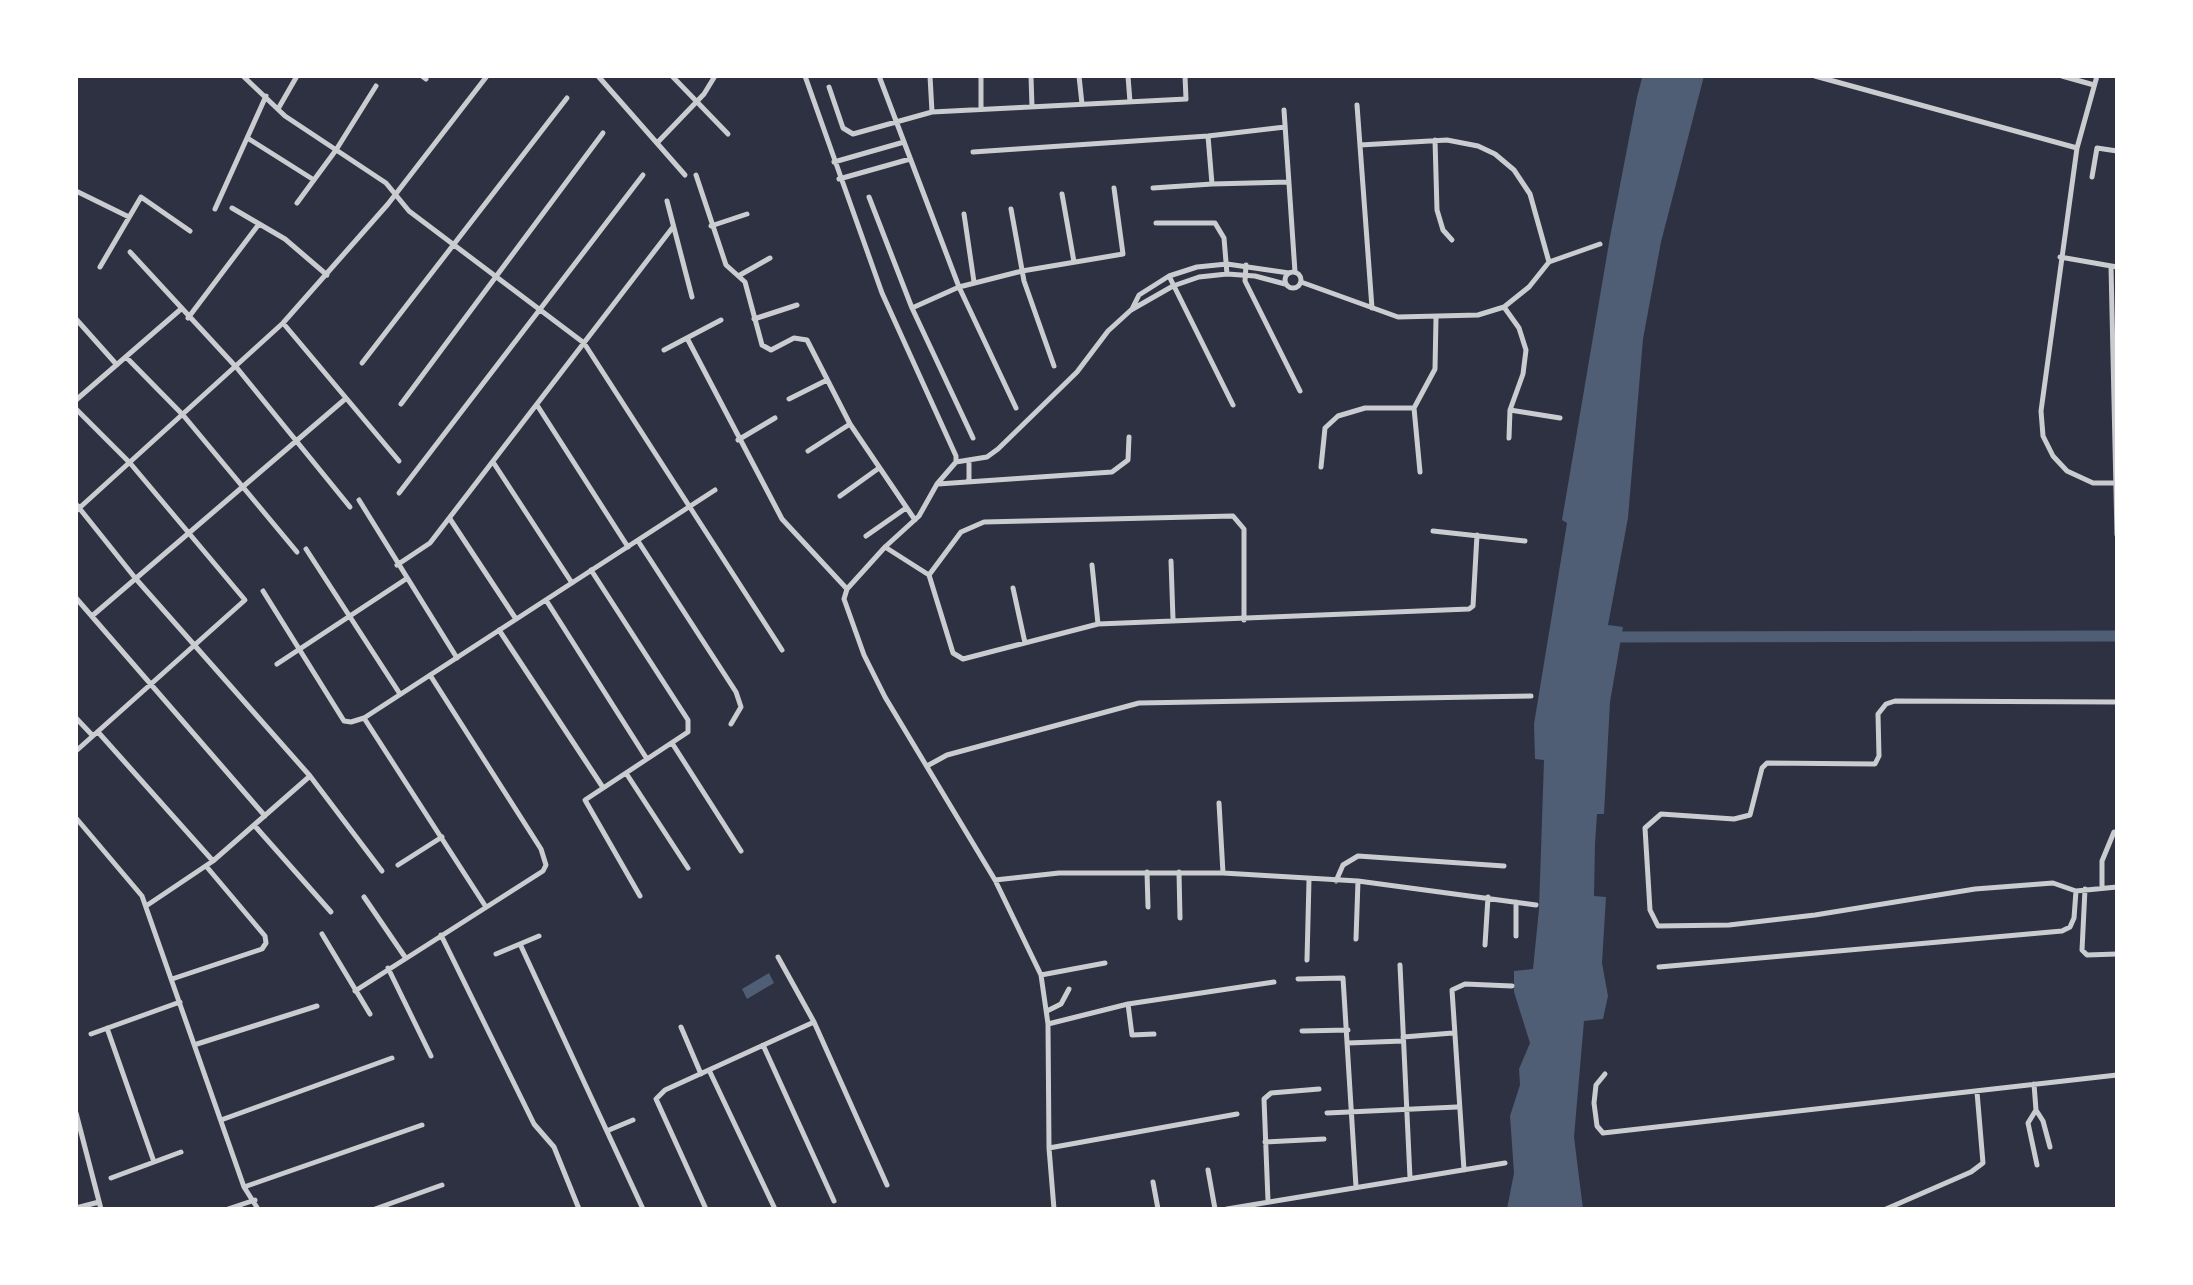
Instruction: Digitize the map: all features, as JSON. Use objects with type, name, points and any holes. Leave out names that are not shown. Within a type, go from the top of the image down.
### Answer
[{"type":"street","points":[[243,76],[278,109],[397,193],[409,211],[584,343],[782,650]]},
{"type":"street","points":[[382,871],[310,776],[136,579],[77,507],[237,368],[283,323],[397,193],[487,76]]},
{"type":"street","points":[[598,76],[685,175]]},
{"type":"street","points":[[672,76],[728,134]]},
{"type":"street","points":[[657,143],[697,103],[715,76]]},
{"type":"street","points":[[805,76],[839,179],[882,293],[955,449],[956,462]]},
{"type":"street","points":[[879,76],[959,287],[1016,408]]},
{"type":"street","points":[[930,76],[932,112]]},
{"type":"street","points":[[981,76],[981,109]]},
{"type":"street","points":[[1031,76],[1032,107]]},
{"type":"street","points":[[1079,76],[1082,104]]},
{"type":"street","points":[[1128,76],[1130,102]]},
{"type":"street","points":[[829,87],[843,128],[849,133],[932,112],[1186,99],[1185,76]]},
{"type":"street","points":[[1815,76],[2077,148]]},
{"type":"street","points":[[2062,76],[2094,85]]},
{"type":"street","points":[[2097,76],[2077,148],[2041,411],[2043,436],[2053,456],[2067,471],[2093,483],[2116,483]]},
{"type":"street","points":[[278,109],[294,77]]},
{"type":"street","points":[[297,203],[336,150],[376,86]]},
{"type":"street","points":[[215,209],[266,96]]},
{"type":"street","points":[[362,363],[567,98]]},
{"type":"street","points":[[1357,105],[1372,308]]},
{"type":"street","points":[[1284,110],[1292,272],[1285,284]]},
{"type":"street","points":[[973,152],[1208,136],[1285,127]]},
{"type":"street","points":[[401,404],[603,133]]},
{"type":"street","points":[[1208,136],[1212,184]]},
{"type":"street","points":[[249,139],[314,180]]},
{"type":"street","points":[[1360,145],[1435,140],[1478,146],[1514,170],[1539,216],[1549,262]]},
{"type":"street","points":[[1435,140],[1437,210],[1443,230],[1452,240]]},
{"type":"street","points":[[834,162],[904,142]]},
{"type":"street","points":[[2092,177],[2097,148],[2117,151]]},
{"type":"street","points":[[839,179],[910,159]]},
{"type":"street","points":[[399,493],[643,175]]},
{"type":"street","points":[[696,175],[726,265],[740,275],[759,338],[766,349],[794,338],[807,340],[850,424],[915,520]]},
{"type":"street","points":[[1153,188],[1289,182]]},
{"type":"street","points":[[912,308],[974,282],[1123,254],[1114,188]]},
{"type":"street","points":[[76,191],[129,217]]},
{"type":"street","points":[[1062,194],[1074,262]]},
{"type":"street","points":[[100,267],[141,197],[190,231]]},
{"type":"street","points":[[869,197],[912,308],[973,438]]},
{"type":"street","points":[[667,201],[692,297]]},
{"type":"street","points":[[232,208],[285,239],[327,275]]},
{"type":"street","points":[[1011,209],[1022,271],[1054,366]]},
{"type":"street","points":[[711,226],[747,214]]},
{"type":"street","points":[[964,214],[974,282]]},
{"type":"street","points":[[1156,223],[1215,223],[1224,238],[1227,274]]},
{"type":"street","points":[[188,318],[259,224]]},
{"type":"street","points":[[397,565],[430,543],[450,519],[673,227]]},
{"type":"street","points":[[1131,310],[1139,295],[1169,276],[1197,267],[1227,264],[1292,272],[1301,282],[1398,317],[1478,315],[1504,307],[1529,287],[1549,262],[1600,244]]},
{"type":"street","points":[[130,252],[237,368],[350,507]]},
{"type":"street","points":[[2060,257],[2114,266],[2117,535]]},
{"type":"street","points":[[740,275],[770,258]]},
{"type":"street","points":[[1246,265],[1245,275],[1300,391]]},
{"type":"street","points":[[1054,1209],[1049,1148],[1048,1024],[1041,975],[995,880],[864,655],[844,599],[847,589],[885,547],[915,520],[937,484],[956,462],[987,457],[998,449],[1077,372],[1108,331],[1131,310],[1173,286],[1199,277],[1245,275],[1294,289],[1301,282]]},
{"type":"street","points":[[1169,276],[1233,405]]},
{"type":"street","points":[[754,319],[797,305]]},
{"type":"street","points":[[1504,307],[1519,328],[1526,350],[1523,374],[1510,410],[1509,438]]},
{"type":"street","points":[[76,400],[181,309]]},
{"type":"street","points":[[1420,472],[1414,408],[1435,369],[1436,318]]},
{"type":"street","points":[[76,319],[117,365]]},
{"type":"street","points":[[664,350],[721,320]]},
{"type":"street","points":[[283,323],[344,400],[399,461]]},
{"type":"street","points":[[687,338],[782,519],[847,589]]},
{"type":"street","points":[[126,357],[183,415],[297,552]]},
{"type":"street","points":[[789,399],[827,380]]},
{"type":"street","points":[[92,616],[344,400]]},
{"type":"street","points":[[537,405],[628,547]]},
{"type":"street","points":[[1321,467],[1325,428],[1338,416],[1365,408],[1414,408]]},
{"type":"street","points":[[76,409],[130,463],[188,536],[245,600],[76,751]]},
{"type":"street","points":[[1510,410],[1560,418]]},
{"type":"street","points":[[738,440],[775,418]]},
{"type":"street","points":[[808,451],[850,424]]},
{"type":"street","points":[[937,484],[1008,482],[1112,472],[1128,460],[1129,437]]},
{"type":"street","points":[[969,460],[969,481]]},
{"type":"street","points":[[493,462],[572,583]]},
{"type":"street","points":[[840,496],[879,468]]},
{"type":"street","points":[[263,591],[344,721],[364,718],[715,490]]},
{"type":"street","points":[[359,500],[457,658]]},
{"type":"street","points":[[866,536],[906,508]]},
{"type":"street","points":[[929,575],[961,532],[984,522],[1233,516],[1244,529],[1244,620]]},
{"type":"street","points":[[450,519],[516,619]]},
{"type":"street","points":[[1433,531],[1525,541]]},
{"type":"street","points":[[885,547],[929,575],[956,658],[1098,624],[1471,608],[1477,535]]},
{"type":"street","points":[[638,541],[736,692],[741,707],[731,724]]},
{"type":"street","points":[[306,549],[400,694]]},
{"type":"street","points":[[1171,561],[1173,619]]},
{"type":"street","points":[[1092,565],[1098,624]]},
{"type":"street","points":[[591,570],[688,720],[688,732],[587,796],[586,805],[640,896]]},
{"type":"street","points":[[277,664],[406,579]]},
{"type":"street","points":[[1013,588],[1025,643]]},
{"type":"street","points":[[76,598],[265,816]]},
{"type":"street","points":[[546,600],[647,759]]},
{"type":"street","points":[[499,630],[602,786]]},
{"type":"street","points":[[355,991],[543,871],[545,857],[430,675]]},
{"type":"street","points":[[927,766],[947,755],[1139,703],[1531,696]]},
{"type":"street","points":[[2117,702],[1895,701],[1886,704],[1878,714],[1879,756],[1875,764],[1767,763],[1762,768],[1750,815],[1734,819],[1661,814],[1645,828],[1650,910],[1658,926],[1729,925],[1975,889],[2053,883],[2076,891],[2117,887]]},
{"type":"street","points":[[76,718],[96,734],[213,861]]},
{"type":"street","points":[[364,718],[486,907]]},
{"type":"street","points":[[672,743],[741,851]]},
{"type":"street","points":[[626,773],[688,868]]},
{"type":"street","points":[[146,906],[213,861],[310,776]]},
{"type":"street","points":[[1219,803],[1223,873]]},
{"type":"street","points":[[76,818],[146,906],[197,1044],[244,1187],[258,1209]]},
{"type":"street","points":[[254,825],[331,912]]},
{"type":"street","points":[[2102,887],[2102,861],[2114,832]]},
{"type":"street","points":[[398,865],[442,837]]},
{"type":"street","points":[[1336,881],[1343,865],[1358,856],[1504,866]]},
{"type":"street","points":[[172,979],[262,949],[266,943],[265,936],[206,866]]},
{"type":"street","points":[[1147,872],[1148,907]]},
{"type":"street","points":[[1179,872],[1180,918]]},
{"type":"street","points":[[995,880],[1059,873],[1223,873],[1358,881],[1536,905]]},
{"type":"street","points":[[1307,960],[1309,880]]},
{"type":"street","points":[[1356,939],[1358,881]]},
{"type":"street","points":[[2085,889],[2082,950],[2087,955],[2117,954]]},
{"type":"street","points":[[1659,967],[2062,931],[2070,927],[2074,918],[2076,891]]},
{"type":"street","points":[[364,897],[405,957]]},
{"type":"street","points":[[1485,945],[1488,897]]},
{"type":"street","points":[[1516,902],[1516,936]]},
{"type":"street","points":[[322,934],[370,1014]]},
{"type":"street","points":[[441,935],[534,1124],[554,1147],[579,1209]]},
{"type":"street","points":[[496,954],[539,936]]},
{"type":"street","points":[[520,944],[609,1130],[643,1209]]},
{"type":"street","points":[[778,957],[814,1022],[887,1185]]},
{"type":"street","points":[[1041,975],[1105,963]]},
{"type":"street","points":[[1400,965],[1410,1178]]},
{"type":"street","points":[[388,968],[431,1056]]},
{"type":"street","points":[[1298,979],[1343,978],[1356,1187]]},
{"type":"street","points":[[1048,1024],[1128,1004],[1274,982]]},
{"type":"street","points":[[1464,1170],[1457,1107],[1452,990],[1457,985],[1512,986]]},
{"type":"street","points":[[1047,1011],[1061,1004],[1069,989]]},
{"type":"street","points":[[91,1034],[180,1002]]},
{"type":"street","points":[[1128,1004],[1130,1032],[1136,1036],[1154,1034]]},
{"type":"street","points":[[197,1044],[317,1006]]},
{"type":"street","points":[[706,1209],[656,1099],[665,1090],[814,1022]]},
{"type":"street","points":[[681,1027],[701,1074]]},
{"type":"street","points":[[107,1028],[154,1162]]},
{"type":"street","points":[[1302,1031],[1348,1030]]},
{"type":"street","points":[[1348,1043],[1453,1033]]},
{"type":"street","points":[[763,1045],[834,1201]]},
{"type":"street","points":[[221,1120],[392,1058]]},
{"type":"street","points":[[709,1070],[775,1209]]},
{"type":"street","points":[[1605,1074],[1596,1085],[1594,1103],[1597,1126],[1603,1133],[2117,1075]]},
{"type":"street","points":[[2034,1084],[2036,1110],[2043,1121],[2050,1147]]},
{"type":"street","points":[[1268,1201],[1265,1142],[1267,1095],[1319,1089]]},
{"type":"street","points":[[1886,1209],[1971,1172],[1983,1163],[1977,1092]]},
{"type":"street","points":[[1327,1113],[1457,1107]]},
{"type":"street","points":[[2036,1110],[2028,1123],[2037,1165]]},
{"type":"street","points":[[76,1113],[100,1206],[76,1208]]},
{"type":"street","points":[[1049,1148],[1237,1114]]},
{"type":"street","points":[[609,1130],[633,1120]]},
{"type":"street","points":[[244,1187],[422,1125]]},
{"type":"street","points":[[1265,1142],[1324,1139]]},
{"type":"street","points":[[111,1178],[181,1152]]},
{"type":"street","points":[[1227,1209],[1505,1163]]},
{"type":"street","points":[[1208,1170],[1215,1209]]},
{"type":"street","points":[[1153,1182],[1158,1209]]},
{"type":"street","points":[[375,1209],[442,1185]]},
{"type":"street","points":[[228,1209],[255,1200]]},
{"type":"water","points":[[1704,76],[1661,242],[1643,339],[1628,518],[1608,625],[1623,627],[1610,702],[1604,814],[1597,814],[1595,844],[1594,896],[1606,897],[1602,963],[1608,996],[1603,1019],[1584,1021],[1574,1137],[1583,1209],[1507,1209],[1514,1173],[1510,1116],[1520,1085],[1519,1069],[1530,1043],[1514,992],[1514,971],[1533,969],[1539,909],[1544,760],[1535,759],[1534,724],[1567,523],[1562,520],[1610,237],[1637,97],[1642,78]]},
{"type":"water","points":[[769,973],[774,983],[747,999],[742,989]]},
{"type":"waterway","points":[[1610,637],[2117,636]]}]
